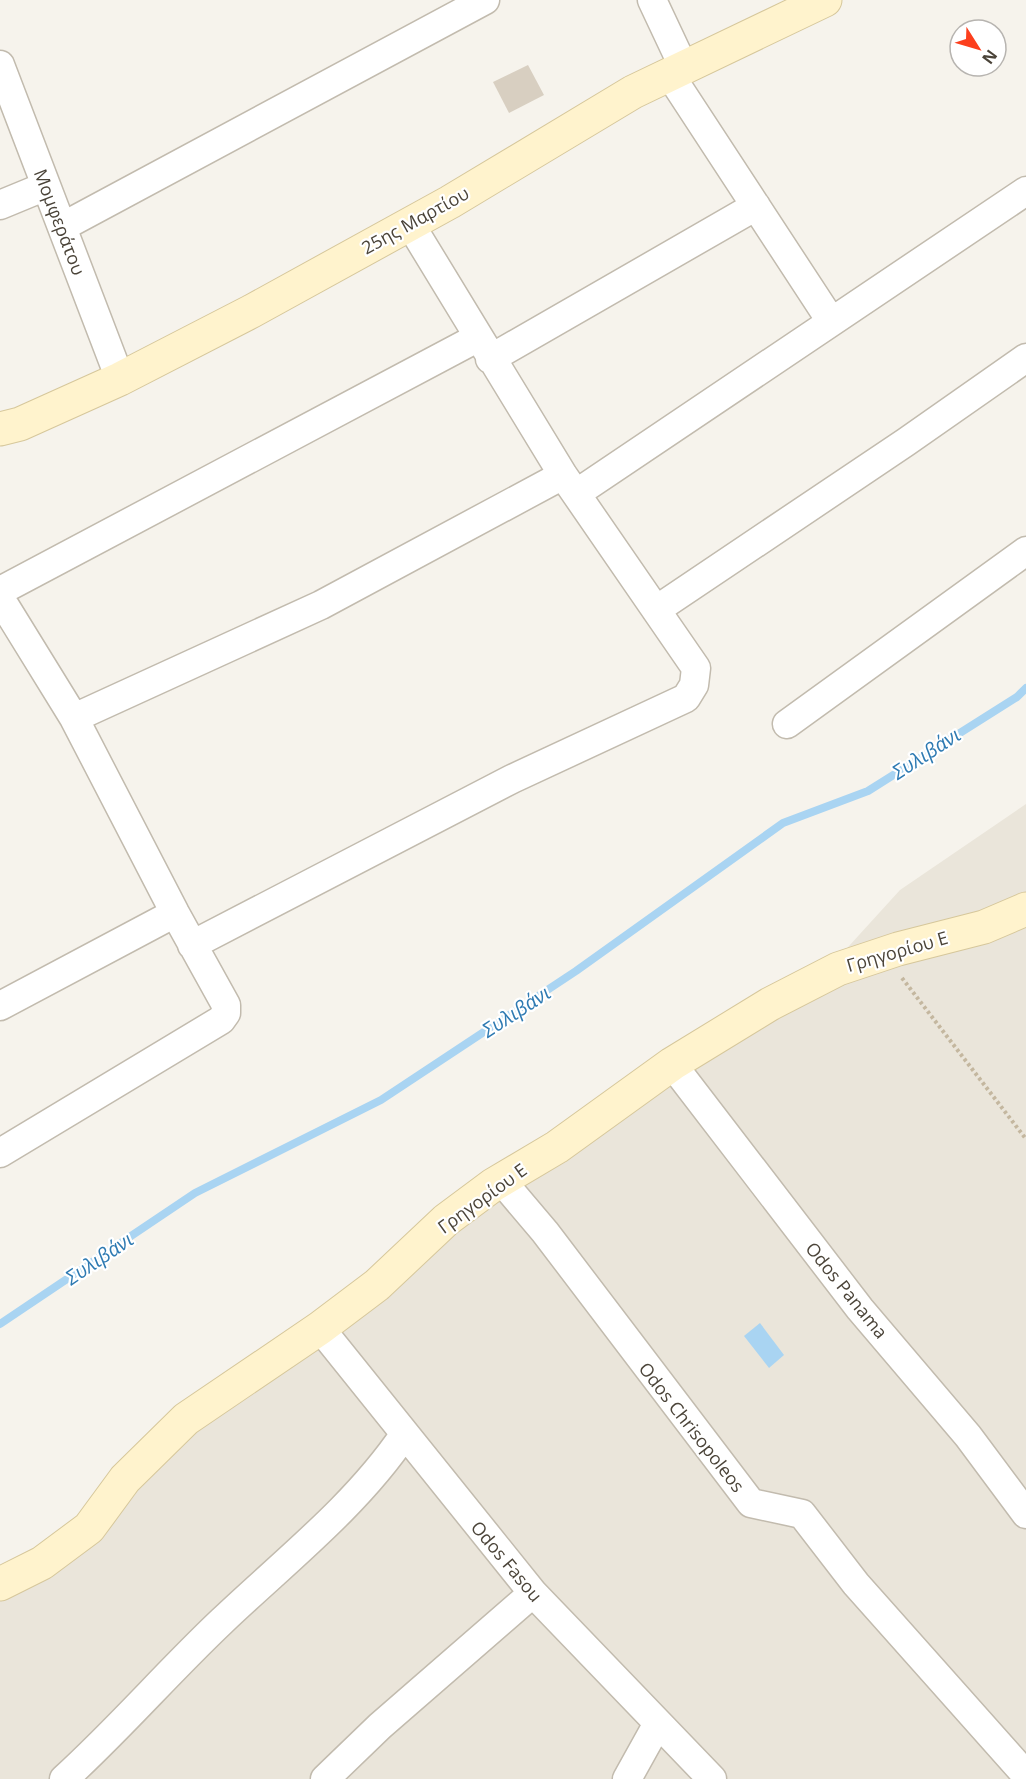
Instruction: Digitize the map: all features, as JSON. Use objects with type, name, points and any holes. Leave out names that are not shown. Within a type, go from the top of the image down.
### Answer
[{"type":"street","points":[[62,227],[485,0]]},
{"type":"street","points":[[652,0],[677,72],[756,206],[831,321]]},
{"type":"street","name":"25ης Μαρτίου","points":[[0,429],[20,424],[120,379],[410,224],[633,92],[825,0]]},
{"type":"street","name":"Μομφεράτου","points":[[0,65],[120,379]]},
{"type":"street","points":[[0,204],[45,186]]},
{"type":"street","points":[[74,718],[321,605],[570,484],[831,321],[1026,191]]},
{"type":"street","points":[[0,591],[483,348],[756,206]]},
{"type":"street","points":[[192,945],[512,779],[686,698],[694,685],[696,668],[570,484],[483,348],[410,224]]},
{"type":"street","points":[[656,610],[906,442],[1026,358]]},
{"type":"street","points":[[787,724],[1026,551]]},
{"type":"street","points":[[0,598],[74,718],[175,913],[226,1005],[226,1013],[221,1020],[0,1153]]},
{"type":"street","name":"Γρηγορίου Ε","points":[[0,1584],[42,1563],[89,1528],[125,1479],[186,1419],[320,1328],[377,1285],[446,1220],[501,1180],[567,1140],[672,1064],[790,994],[838,969],[882,954],[984,927],[1026,909]]},
{"type":"street","points":[[0,1006],[175,913]]},
{"type":"street","name":"Odos Panama","points":[[672,1064],[860,1309],[968,1436],[1026,1514]]},
{"type":"street","name":"Odos Chrisopoleos","points":[[501,1180],[545,1232],[751,1503],[802,1514],[856,1584],[1026,1775]]},
{"type":"street","name":"Odos Fasou","points":[[320,1328],[533,1593],[657,1725],[712,1779]]},
{"type":"street","points":[[64,1779],[220,1623],[356,1494],[385,1464],[404,1435]]},
{"type":"street","points":[[325,1779],[380,1726],[533,1593]]},
{"type":"street","points":[[627,1779],[657,1725]]},
{"type":"path","points":[[882,954],[974,1069],[1026,1139]]},
{"type":"shaded area","points":[[1026,804],[1026,1779],[0,1779],[0,1568],[72,1529],[124,1463],[839,957],[900,890]]},
{"type":"water","points":[[760,1323],[784,1355],[769,1368],[744,1336]]},
{"type":"building","points":[[528,65],[544,95],[509,113],[493,82]]},
{"type":"waterway","name":"Συλιβάνι","points":[[0,1324],[195,1193],[381,1100],[576,971],[783,823],[868,791],[1017,697],[1026,688]]}]
